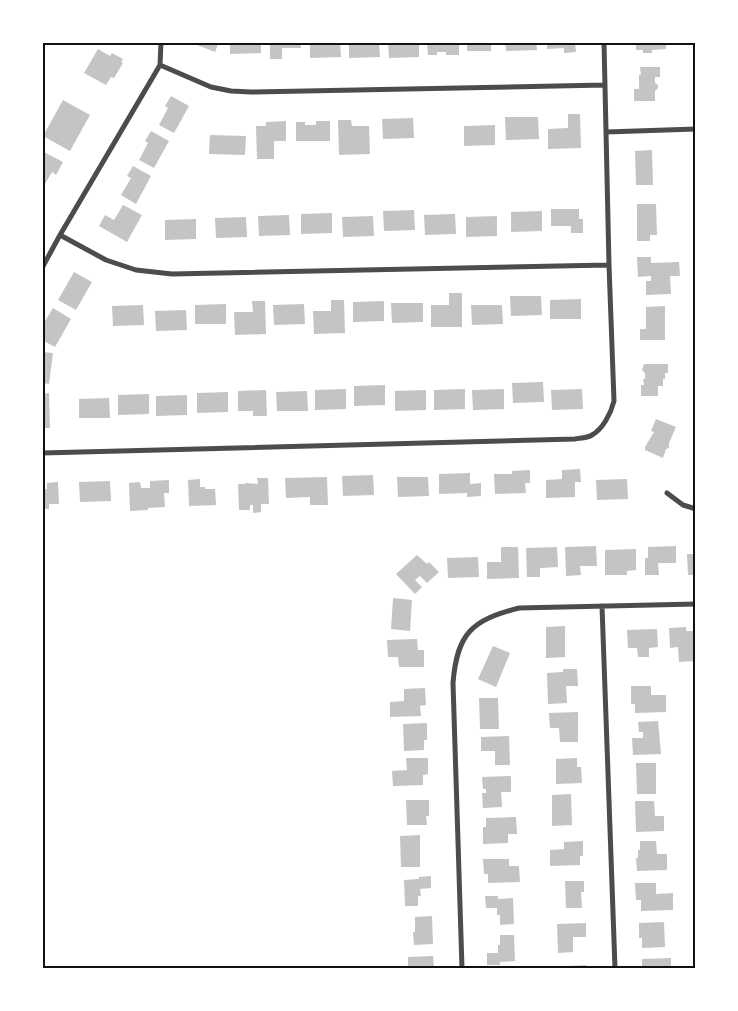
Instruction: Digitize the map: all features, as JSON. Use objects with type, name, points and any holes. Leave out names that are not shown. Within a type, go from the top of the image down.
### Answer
[{"type":"street","points":[[42,268],[160,65],[160,42]]},
{"type":"street","points":[[42,453],[575,439],[592,435],[603,425],[610,414],[614,401],[604,42]]},
{"type":"street","points":[[160,65],[211,87],[231,91],[605,85]]},
{"type":"street","points":[[606,132],[696,130]]},
{"type":"street","points":[[60,235],[106,260],[136,270],[172,274],[609,265]]},
{"type":"street","points":[[667,493],[683,506],[696,509]]},
{"type":"street","points":[[462,968],[453,683],[456,659],[462,642],[471,629],[482,620],[519,608],[696,604]]},
{"type":"street","points":[[602,606],[615,968]]},
{"type":"building","points":[[190,42],[219,42],[215,52]]},
{"type":"building","points":[[230,42],[261,42],[261,53],[230,54]]},
{"type":"building","points":[[270,42],[300,42],[301,48],[282,48],[282,59],[270,59]]},
{"type":"building","points":[[310,42],[340,42],[341,57],[310,58]]},
{"type":"building","points":[[349,42],[379,42],[380,57],[349,58]]},
{"type":"building","points":[[388,42],[419,42],[419,57],[389,58]]},
{"type":"building","points":[[427,42],[459,42],[459,55],[446,55],[446,52],[437,52],[437,55],[428,55]]},
{"type":"building","points":[[467,42],[491,42],[491,51],[467,51]]},
{"type":"building","points":[[505,42],[536,42],[537,50],[506,51]]},
{"type":"building","points":[[547,42],[575,42],[576,52],[564,53],[564,48],[547,49]]},
{"type":"building","points":[[636,42],[666,42],[666,49],[652,50],[652,53],[643,53],[643,50],[636,50]]},
{"type":"building","points":[[98,49],[110,56],[112,53],[123,59],[121,62],[123,63],[114,78],[111,77],[106,85],[84,73]]},
{"type":"building","points":[[640,67],[660,67],[660,77],[655,77],[655,83],[658,85],[658,88],[655,91],[655,101],[634,101],[634,89],[639,89]]},
{"type":"building","points":[[171,96],[189,106],[174,133],[159,125],[168,108],[165,106]]},
{"type":"building","points":[[63,100],[90,115],[70,151],[43,136]]},
{"type":"building","points":[[568,114],[580,114],[581,148],[548,149],[548,129],[568,128]]},
{"type":"building","points":[[505,117],[538,117],[539,139],[506,140]]},
{"type":"building","points":[[413,118],[414,138],[383,139],[382,119]]},
{"type":"building","points":[[338,120],[351,120],[352,126],[369,126],[370,154],[339,155]]},
{"type":"building","points":[[286,121],[286,141],[274,141],[274,159],[257,159],[256,126],[266,126],[266,122]]},
{"type":"building","points":[[316,121],[330,121],[330,141],[296,141],[296,122],[305,122],[305,125],[316,125]]},
{"type":"building","points":[[495,125],[495,145],[464,146],[464,126]]},
{"type":"building","points":[[151,131],[169,141],[154,168],[139,160],[148,143],[145,141]]},
{"type":"building","points":[[210,135],[246,136],[245,155],[209,154]]},
{"type":"building","points":[[652,150],[653,185],[636,185],[635,151]]},
{"type":"building","points":[[42,151],[63,162],[56,175],[52,172],[42,189]]},
{"type":"building","points":[[133,166],[151,176],[136,204],[121,195],[131,178],[127,176]]},
{"type":"building","points":[[637,204],[656,204],[657,235],[650,235],[650,241],[637,241]]},
{"type":"building","points":[[123,205],[142,215],[127,242],[99,226],[105,215],[114,220]]},
{"type":"building","points":[[551,209],[579,209],[579,219],[583,219],[583,233],[571,233],[571,226],[551,226]]},
{"type":"building","points":[[414,210],[415,230],[384,231],[383,211]]},
{"type":"building","points":[[542,211],[542,231],[511,232],[511,212]]},
{"type":"building","points":[[332,213],[332,233],[301,234],[301,214]]},
{"type":"building","points":[[455,214],[456,234],[425,235],[424,215]]},
{"type":"building","points":[[289,215],[290,235],[259,236],[258,216]]},
{"type":"building","points":[[373,216],[374,236],[343,237],[342,217]]},
{"type":"building","points":[[497,216],[497,236],[466,237],[466,217]]},
{"type":"building","points":[[246,217],[247,237],[216,238],[215,218]]},
{"type":"building","points":[[196,219],[196,239],[165,240],[165,220]]},
{"type":"building","points":[[637,257],[651,257],[651,263],[679,262],[680,276],[670,276],[671,294],[646,295],[646,281],[651,281],[651,276],[638,277]]},
{"type":"building","points":[[74,272],[92,282],[76,310],[58,300]]},
{"type":"building","points":[[449,293],[462,293],[462,327],[431,327],[431,305],[449,305]]},
{"type":"building","points":[[510,296],[541,296],[542,315],[511,316]]},
{"type":"building","points":[[581,299],[581,319],[550,319],[550,300]]},
{"type":"building","points":[[331,300],[344,300],[345,333],[314,334],[313,311],[331,311]]},
{"type":"building","points":[[252,301],[265,301],[266,334],[235,335],[234,312],[253,312]]},
{"type":"building","points":[[384,301],[384,321],[353,322],[353,302]]},
{"type":"building","points":[[391,303],[423,303],[423,322],[392,323]]},
{"type":"building","points":[[226,304],[226,324],[195,324],[195,305]]},
{"type":"building","points":[[304,304],[305,324],[274,325],[273,305]]},
{"type":"building","points":[[143,305],[144,325],[113,326],[112,306]]},
{"type":"building","points":[[471,305],[502,305],[503,324],[472,325]]},
{"type":"building","points":[[665,306],[665,340],[640,340],[640,329],[646,329],[646,307]]},
{"type":"building","points":[[53,308],[71,319],[55,347],[42,340],[42,326]]},
{"type":"building","points":[[186,310],[187,330],[156,331],[155,311]]},
{"type":"building","points":[[42,352],[53,353],[49,384],[42,383]]},
{"type":"building","points":[[644,364],[668,364],[668,373],[665,373],[663,386],[658,386],[658,396],[641,396],[641,385],[644,385],[643,379],[645,379],[645,373],[642,370]]},
{"type":"building","points":[[543,382],[544,402],[513,403],[512,383]]},
{"type":"building","points":[[385,385],[385,405],[354,406],[354,386]]},
{"type":"building","points":[[346,389],[346,409],[315,410],[315,390]]},
{"type":"building","points":[[465,389],[465,409],[434,410],[434,390]]},
{"type":"building","points":[[504,389],[504,409],[473,410],[472,390]]},
{"type":"building","points":[[582,389],[583,409],[552,410],[551,390]]},
{"type":"building","points":[[266,390],[267,416],[253,416],[253,411],[238,411],[238,391]]},
{"type":"building","points":[[426,390],[426,410],[395,411],[395,391]]},
{"type":"building","points":[[307,391],[308,411],[277,411],[276,392]]},
{"type":"building","points":[[228,392],[228,412],[197,413],[197,393]]},
{"type":"building","points":[[49,393],[50,428],[42,428],[42,394]]},
{"type":"building","points":[[149,394],[149,414],[118,415],[118,395]]},
{"type":"building","points":[[187,395],[187,415],[156,416],[156,396]]},
{"type":"building","points":[[109,398],[110,418],[79,418],[79,399]]},
{"type":"building","points":[[656,419],[676,427],[669,443],[669,448],[666,449],[663,458],[645,450],[654,432],[651,431]]},
{"type":"building","points":[[580,469],[581,482],[575,482],[575,497],[546,498],[546,480],[562,479],[562,470]]},
{"type":"building","points":[[530,470],[530,483],[525,483],[526,493],[495,494],[494,474],[512,474],[512,471]]},
{"type":"building","points":[[470,473],[470,484],[481,483],[481,496],[467,497],[467,493],[439,494],[439,474]]},
{"type":"building","points":[[373,475],[374,495],[343,496],[342,476]]},
{"type":"building","points":[[327,477],[328,505],[310,505],[310,497],[286,498],[285,478]]},
{"type":"building","points":[[397,477],[428,477],[429,496],[398,497]]},
{"type":"building","points":[[257,478],[268,478],[269,504],[261,504],[261,512],[253,513],[253,505],[250,505],[250,510],[239,510],[238,484],[258,484]]},
{"type":"building","points":[[200,479],[200,487],[215,489],[216,505],[189,506],[188,480]]},
{"type":"building","points":[[627,479],[628,499],[597,500],[596,480]]},
{"type":"building","points":[[169,480],[169,493],[164,493],[165,507],[130,511],[129,483],[140,482],[141,488],[150,488],[150,481]]},
{"type":"building","points":[[110,481],[111,501],[80,502],[79,482]]},
{"type":"building","points":[[58,482],[59,504],[49,504],[49,509],[42,509],[42,489],[47,489],[47,483]]},
{"type":"building","points":[[596,546],[597,566],[580,566],[581,575],[566,576],[565,547]]},
{"type":"building","points":[[676,546],[676,563],[658,563],[659,575],[645,575],[645,558],[648,558],[648,547]]},
{"type":"building","points":[[501,547],[518,547],[519,578],[487,579],[487,562],[501,562]]},
{"type":"building","points":[[557,547],[558,567],[540,568],[540,577],[527,577],[526,548]]},
{"type":"building","points":[[636,549],[636,570],[627,571],[627,575],[605,575],[605,550]]},
{"type":"building","points":[[687,554],[696,554],[696,575],[688,575]]},
{"type":"building","points":[[417,555],[427,564],[429,562],[439,572],[427,583],[420,576],[415,580],[422,587],[415,594],[396,574]]},
{"type":"building","points":[[478,557],[479,577],[448,578],[447,558]]},
{"type":"building","points":[[393,598],[412,600],[410,631],[391,629]]},
{"type":"building","points":[[565,626],[565,657],[546,658],[546,627]]},
{"type":"building","points":[[686,627],[686,631],[694,631],[695,661],[679,662],[678,647],[670,648],[669,628]]},
{"type":"building","points":[[657,629],[658,647],[649,648],[649,657],[638,657],[637,648],[628,648],[627,630]]},
{"type":"building","points":[[417,639],[418,650],[424,650],[424,667],[399,667],[398,657],[388,657],[387,640]]},
{"type":"building","points":[[493,646],[510,653],[496,687],[478,679]]},
{"type":"building","points":[[563,669],[577,669],[578,686],[566,686],[567,703],[548,704],[547,673],[563,672]]},
{"type":"building","points":[[631,686],[651,686],[651,695],[666,695],[666,712],[635,713],[635,704],[631,704]]},
{"type":"building","points":[[425,688],[426,705],[420,706],[421,716],[390,717],[390,702],[404,701],[404,689]]},
{"type":"building","points":[[479,698],[498,698],[499,729],[480,729]]},
{"type":"building","points":[[578,712],[578,742],[560,742],[559,728],[550,728],[549,713]]},
{"type":"building","points":[[658,721],[661,754],[633,755],[632,738],[643,738],[643,732],[639,732],[638,722]]},
{"type":"building","points":[[427,723],[427,740],[424,740],[424,750],[404,751],[403,724]]},
{"type":"building","points":[[509,736],[510,765],[495,765],[495,751],[481,751],[481,737]]},
{"type":"building","points":[[406,758],[428,758],[428,774],[423,775],[423,785],[393,786],[392,771],[407,770]]},
{"type":"building","points":[[577,758],[577,767],[581,767],[582,783],[556,784],[556,759]]},
{"type":"building","points":[[636,763],[656,763],[656,794],[637,794]]},
{"type":"building","points":[[511,776],[511,792],[501,792],[502,807],[483,808],[482,793],[486,793],[486,789],[483,789],[482,777]]},
{"type":"building","points":[[571,794],[572,825],[552,826],[552,795]]},
{"type":"building","points":[[406,800],[429,800],[429,816],[426,816],[427,825],[407,825]]},
{"type":"building","points":[[635,801],[654,801],[655,816],[664,816],[664,831],[636,832]]},
{"type":"building","points":[[516,817],[517,834],[508,834],[508,843],[483,844],[483,827],[486,827],[486,818]]},
{"type":"building","points":[[420,835],[420,867],[401,867],[400,836]]},
{"type":"building","points":[[583,841],[583,856],[580,856],[580,865],[550,866],[550,850],[564,849],[564,842]]},
{"type":"building","points":[[640,841],[656,841],[657,854],[667,854],[667,870],[637,871],[636,858],[638,858],[638,850],[640,850]]},
{"type":"building","points":[[483,859],[509,859],[509,866],[519,866],[520,882],[488,883],[488,874],[484,874]]},
{"type":"building","points":[[431,876],[431,888],[420,889],[421,896],[418,896],[418,906],[405,906],[404,880]]},
{"type":"building","points":[[565,881],[584,881],[584,892],[581,892],[582,908],[566,908]]},
{"type":"building","points":[[635,883],[656,883],[656,894],[673,893],[673,910],[641,911],[641,900],[636,900]]},
{"type":"building","points":[[485,896],[498,896],[498,899],[513,898],[514,924],[500,925],[500,915],[497,915],[497,908],[486,908]]},
{"type":"building","points":[[432,916],[433,944],[414,945],[415,917]]},
{"type":"building","points":[[664,922],[665,947],[642,948],[642,938],[639,938],[639,923]]},
{"type":"building","points":[[586,923],[586,937],[573,937],[573,952],[558,953],[557,924]]},
{"type":"building","points":[[500,935],[514,935],[515,961],[500,962],[500,965],[487,965],[487,953],[498,953]]},
{"type":"building","points":[[433,956],[434,968],[408,968],[408,957]]},
{"type":"building","points":[[671,958],[671,968],[642,968],[642,959]]},
{"type":"building","points":[[586,965],[587,968],[567,968],[567,966]]}]
